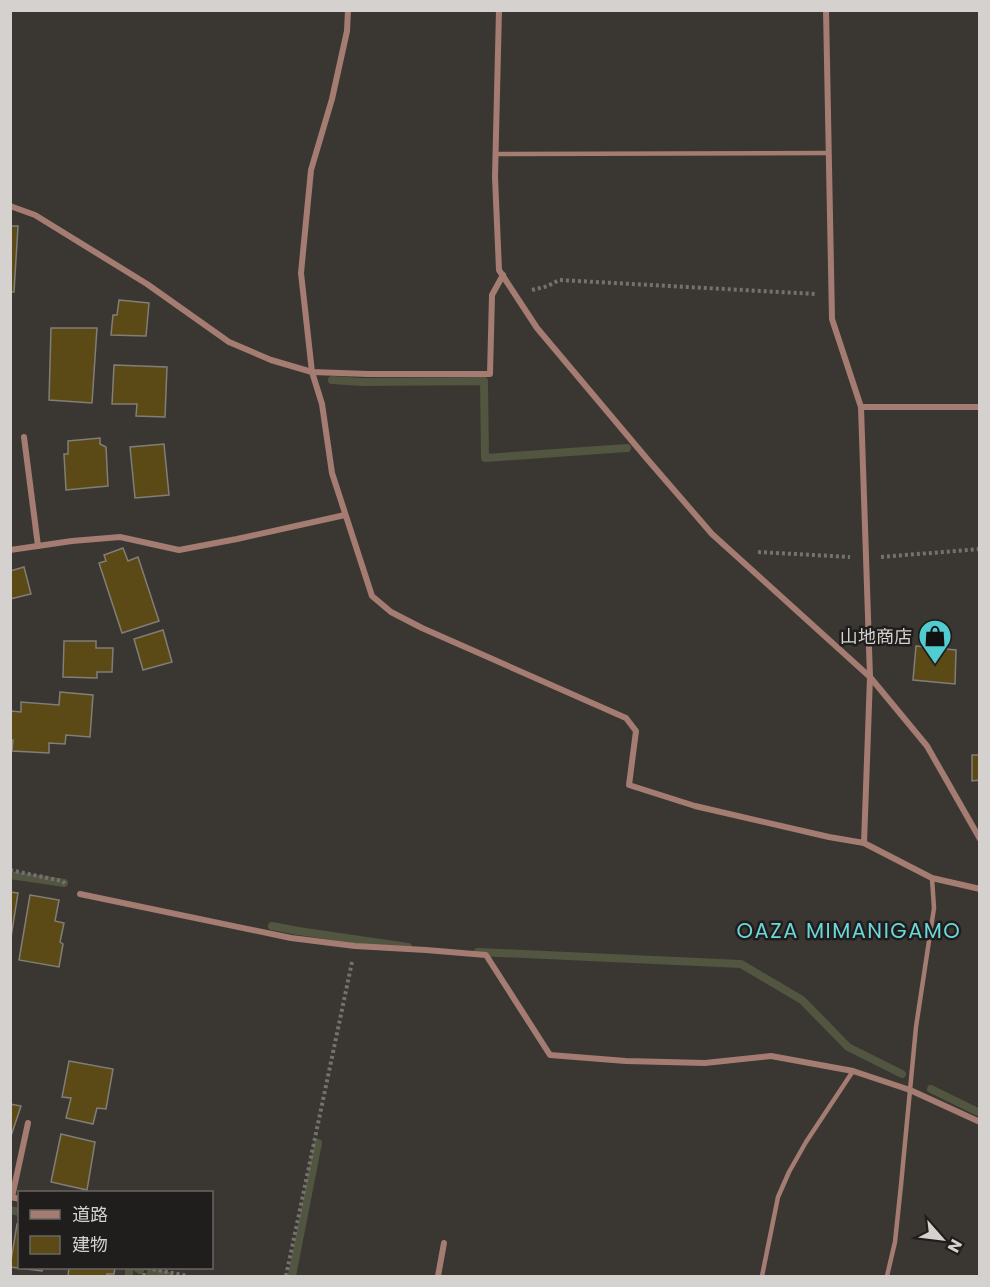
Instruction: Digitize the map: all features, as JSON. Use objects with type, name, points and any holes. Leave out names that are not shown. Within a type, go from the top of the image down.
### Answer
[{"type":"street","points":[[348,10],[347,31],[332,99],[311,170],[301,273],[312,372],[322,404],[332,473],[372,596],[391,612],[422,628],[626,717],[636,731],[629,785],[694,806],[864,843],[932,878],[980,889]]},
{"type":"street","points":[[499,10],[495,177],[499,270],[537,328],[712,534],[870,677],[927,746],[980,839]]},
{"type":"street","points":[[826,10],[832,319],[861,407],[870,677],[864,843]]},
{"type":"street","points":[[10,206],[35,215],[137,278],[229,342],[271,360],[312,372],[368,375],[490,374],[492,295],[503,275]]},
{"type":"street","points":[[861,407],[980,406]]},
{"type":"street","points":[[24,437],[38,546]]},
{"type":"street","points":[[10,550],[120,537],[179,550],[345,515]]},
{"type":"street","points":[[80,894],[291,938],[355,946],[486,955],[550,1055],[705,1063],[771,1056],[853,1071],[910,1090],[980,1122]]},
{"type":"street","points":[[11,1197],[28,1123]]},
{"type":"street","points":[[438,1276],[444,1243]]},
{"type":"lane","points":[[496,154],[829,153]]},
{"type":"lane","points":[[887,1276],[895,1242],[916,1027],[934,908],[932,878]]},
{"type":"lane","points":[[762,1276],[778,1197],[789,1172],[853,1071]]},
{"type":"path","points":[[513,291],[534,290],[549,286],[559,280],[832,295]]},
{"type":"path","points":[[10,870],[62,881],[80,894]]},
{"type":"path","points":[[286,1276],[355,946]]},
{"type":"path","points":[[151,1269],[188,1276]]},
{"type":"building","points":[[10,226],[18,226],[14,292],[10,292]]},
{"type":"building","points":[[119,300],[149,303],[146,336],[111,335],[113,315],[117,315]]},
{"type":"building","points":[[51,328],[97,328],[92,403],[49,400]]},
{"type":"building","points":[[114,365],[167,367],[165,417],[136,416],[137,404],[112,404]]},
{"type":"building","points":[[100,438],[100,444],[106,447],[108,486],[66,490],[64,454],[68,454],[68,441]]},
{"type":"building","points":[[164,444],[169,495],[135,498],[130,447]]},
{"type":"building","points":[[123,548],[128,561],[138,557],[159,621],[122,633],[99,563],[106,561],[104,555]]},
{"type":"building","points":[[24,567],[31,594],[10,599],[10,571]]},
{"type":"building","points":[[163,630],[172,662],[143,670],[134,639]]},
{"type":"building","points":[[64,641],[96,641],[96,648],[113,648],[112,672],[97,672],[97,678],[63,677]]},
{"type":"building","name":"山地商店","points":[[916,646],[956,650],[955,684],[913,680]]},
{"type":"building","points":[[60,692],[93,695],[90,737],[66,735],[65,744],[49,743],[49,753],[12,751],[11,711],[21,712],[21,702],[59,705]]},
{"type":"building","points":[[972,755],[980,755],[980,780],[972,781]]},
{"type":"building","points":[[10,892],[18,893],[10,944]]},
{"type":"building","points":[[30,895],[59,900],[55,921],[64,923],[60,942],[63,944],[59,967],[19,960]]},
{"type":"building","points":[[69,1061],[113,1069],[106,1109],[97,1108],[93,1124],[66,1118],[71,1098],[62,1097]]},
{"type":"building","points":[[10,1104],[21,1106],[10,1139]]},
{"type":"building","points":[[61,1134],[95,1142],[87,1190],[51,1182]]},
{"type":"building","points":[[17,1224],[18,1224],[18,1268],[10,1267]]},
{"type":"building","points":[[69,1269],[115,1269],[114,1274],[107,1274],[107,1276],[68,1276]]},
{"type":"waterway","points":[[332,380],[362,382],[484,381],[485,458],[627,448]]},
{"type":"waterway","points":[[10,875],[64,883]]},
{"type":"waterway","points":[[272,926],[408,947]]},
{"type":"waterway","points":[[478,952],[741,964],[802,1000],[848,1047],[902,1074]]},
{"type":"waterway","points":[[931,1089],[980,1113]]},
{"type":"waterway","points":[[292,1276],[318,1143]]},
{"type":"waterway","points":[[10,1210],[18,1212]]},
{"type":"waterway","points":[[129,1269],[129,1276]]},
{"type":"waterway","points":[[151,1273],[168,1276]]},
{"type":"place","name":"山地商店","points":[[935,665]]},
{"type":"district","name":"OAZA MIMANIGAMO","points":[[849,930]]}]
